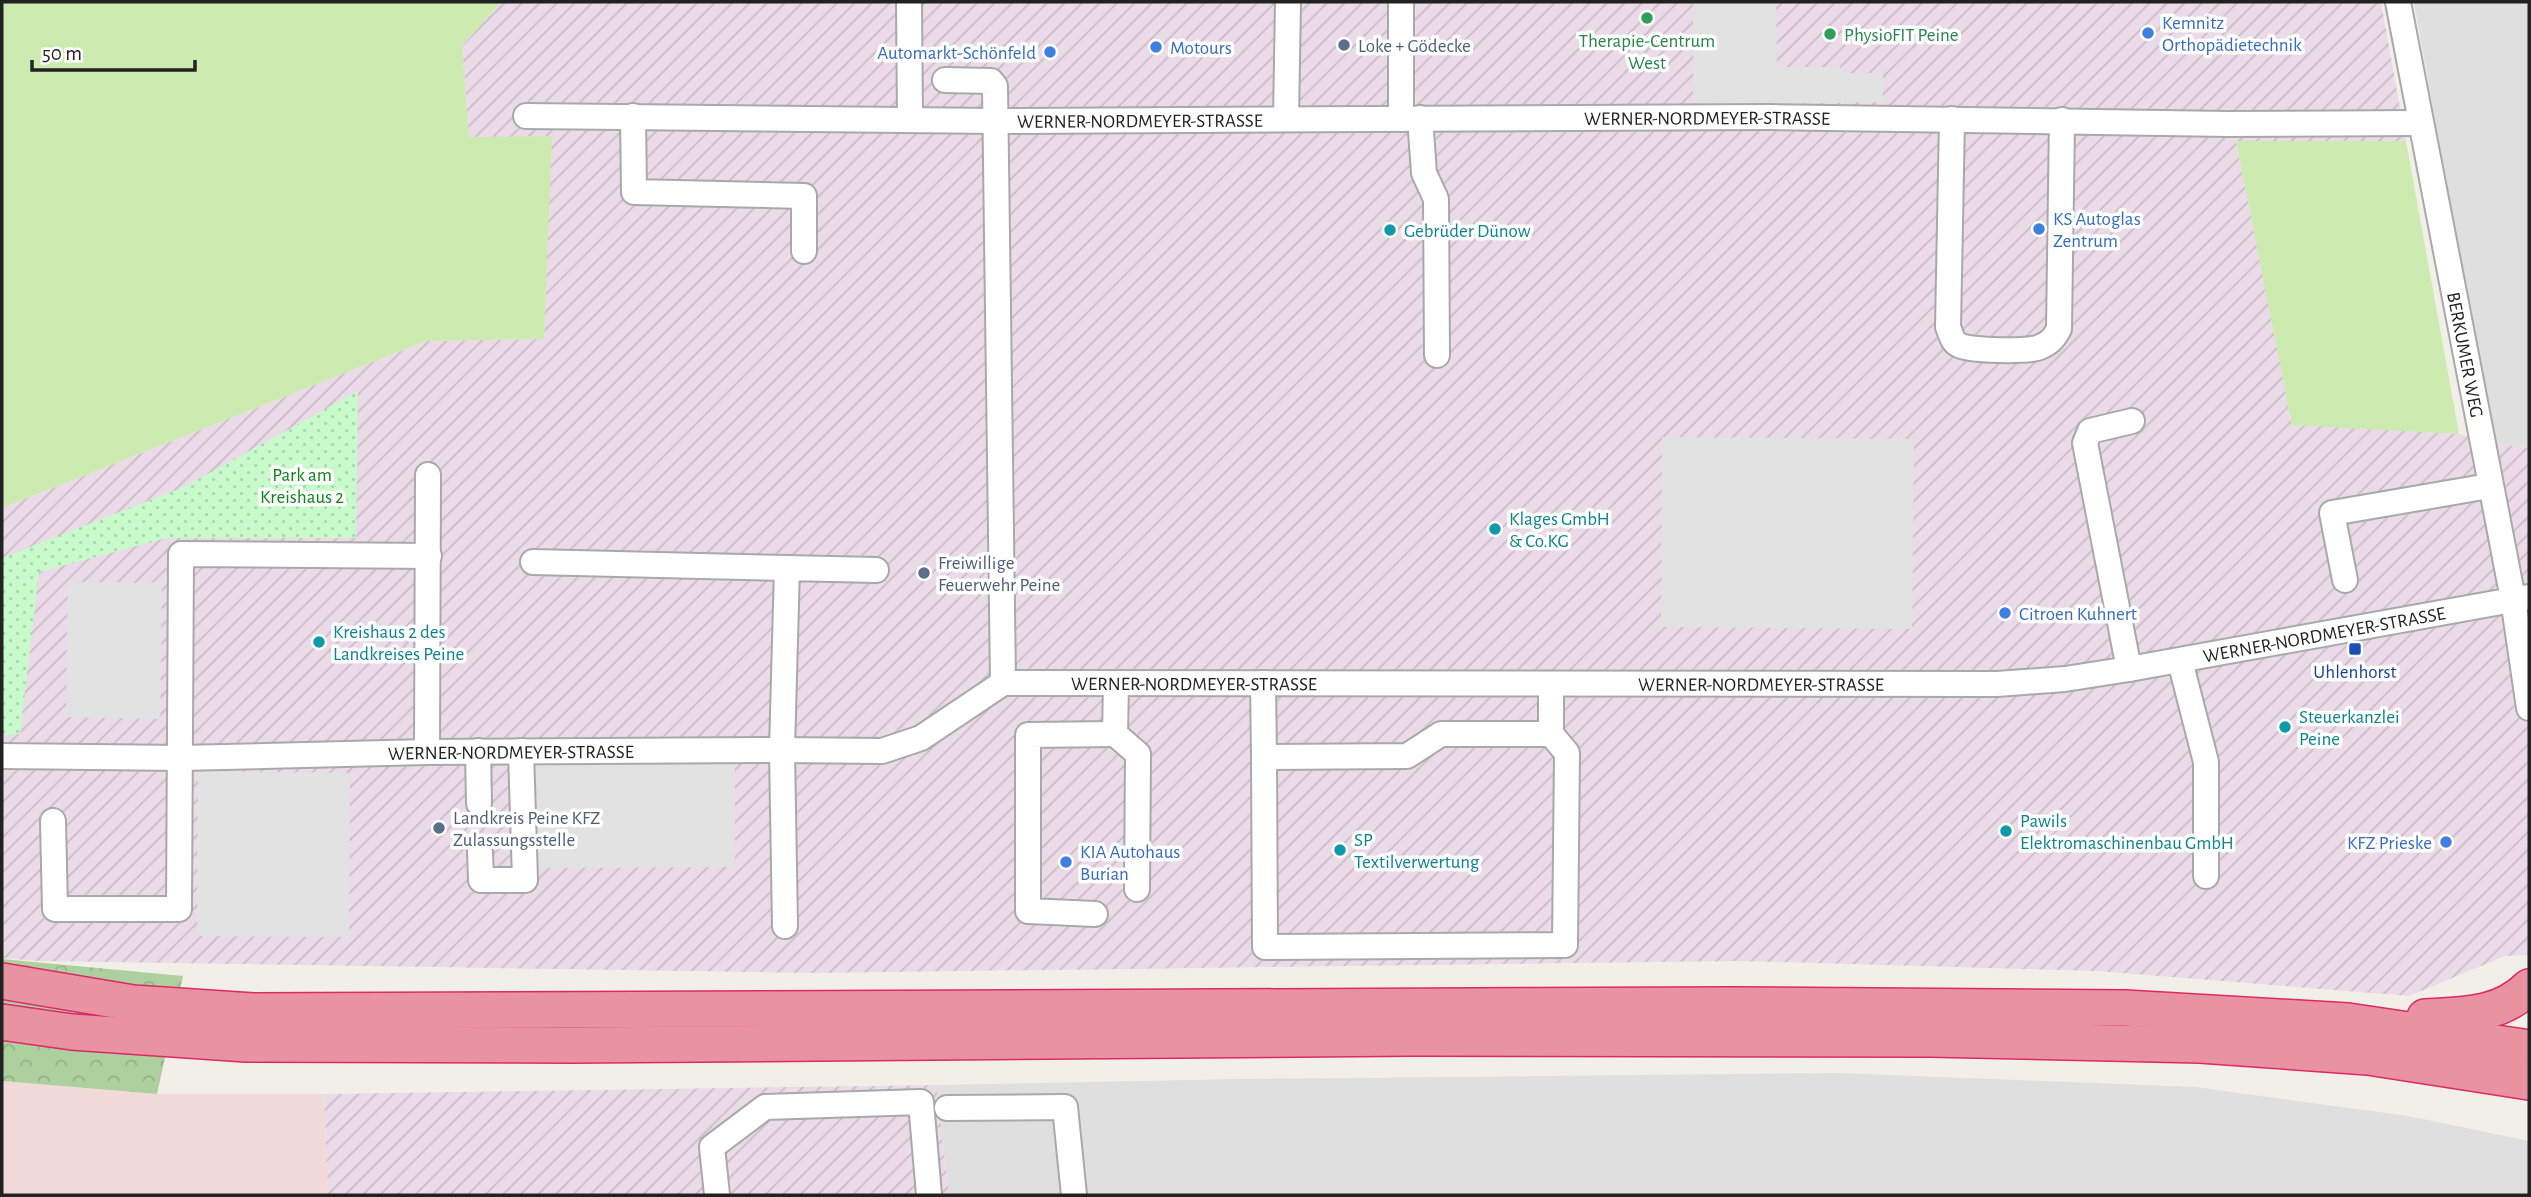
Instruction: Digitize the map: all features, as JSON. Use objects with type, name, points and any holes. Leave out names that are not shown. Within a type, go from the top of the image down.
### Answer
[{"type":"highway","points":[[2,981],[133,1003],[253,1011],[1747,1005],[2125,1008],[2348,1021],[2529,1048]]},
{"type":"highway","points":[[2348,1021],[2486,1012],[2514,1000],[2529,987]]},
{"type":"highway","points":[[2,1022],[72,1032],[246,1044],[572,1045],[1456,1038],[1930,1039],[2186,1045],[2368,1057],[2529,1082]]},
{"type":"street","points":[[909,2],[910,119]]},
{"type":"street","points":[[1286,119],[1288,2]]},
{"type":"street","points":[[1401,2],[1410,119],[1424,173],[1436,199],[1437,355]]},
{"type":"street","name":"BERKUMER WEG","points":[[2398,2],[2489,486],[2521,598],[2529,708]]},
{"type":"street","points":[[945,80],[991,81],[995,86],[995,121]]},
{"type":"street","name":"WERNER-NORDMEYER-STRASSE","points":[[526,116],[995,121],[1769,117],[2227,124],[2420,123]]},
{"type":"street","points":[[633,117],[634,191],[804,197],[804,251]]},
{"type":"street","points":[[1952,119],[1948,327],[1953,341],[1973,350],[2037,349],[2053,340],[2059,329],[2062,120]]},
{"type":"street","name":"WERNER-NORDMEYER-STRASSE","points":[[995,121],[1003,683]]},
{"type":"street","points":[[2129,670],[2085,443],[2090,431],[2132,421]]},
{"type":"street","points":[[427,752],[428,475]]},
{"type":"street","points":[[2345,580],[2332,513],[2489,486]]},
{"type":"street","points":[[53,821],[55,909],[178,909],[181,554],[429,556]]},
{"type":"street","points":[[533,562],[876,570]]},
{"type":"street","points":[[785,926],[782,750],[787,568]]},
{"type":"street","name":"WERNER-NORDMEYER-STRASSE","points":[[2,755],[181,758],[478,751],[882,751],[921,738],[1003,683],[1997,684],[2065,679],[2129,670],[2521,598]]},
{"type":"street","points":[[2180,661],[2206,762],[2206,876]]},
{"type":"street","points":[[1263,683],[1265,947],[1566,946],[1567,753],[1551,734],[1551,684]]},
{"type":"street","points":[[1115,734],[1116,684]]},
{"type":"street","points":[[1095,914],[1028,911],[1028,736],[1115,734],[1138,754],[1137,889]]},
{"type":"street","points":[[1264,757],[1407,756],[1441,734],[1551,734]]},
{"type":"street","points":[[478,751],[480,803]]},
{"type":"street","points":[[480,852],[481,880],[525,880],[521,751]]},
{"type":"street","points":[[717,1195],[712,1147],[765,1107],[921,1102],[929,1195]]},
{"type":"street","points":[[947,1108],[1065,1107],[1074,1195]]},
{"type":"shaded area","points":[[501,2],[2381,2],[2406,141],[2236,141],[2292,424],[2459,434],[2493,443],[2529,448],[2529,955],[2505,956],[2409,996],[2097,971],[1740,961],[815,973],[39,961],[2,958],[2,508],[426,341],[544,339],[551,136],[469,138],[462,46]]},
{"type":"shaded area","points":[[1693,2],[1776,2],[1777,67],[1840,67],[1842,73],[1883,73],[1883,102],[1693,105]]},
{"type":"shaded area","points":[[2414,2],[2529,2],[2529,448],[2493,443]]},
{"type":"shaded area","points":[[1662,437],[1914,439],[1912,629],[1661,627]]},
{"type":"shaded area","points":[[68,582],[162,583],[160,719],[66,717]]},
{"type":"shaded area","points":[[735,764],[735,867],[533,868],[532,765]]},
{"type":"shaded area","points":[[198,771],[350,773],[349,937],[197,936]]},
{"type":"shaded area","points":[[1839,1073],[2195,1087],[2408,1116],[2529,1141],[2529,1195],[949,1195],[936,1085],[1242,1079]]},
{"type":"shaded area","points":[[2,1081],[157,1094],[324,1094],[328,1195],[2,1195]]},
{"type":"shaded area","points":[[936,1085],[949,1195],[328,1195],[324,1094]]},
{"type":"green space","points":[[2,2],[501,2],[462,46],[469,137],[552,136],[544,339],[426,341],[2,508]]},
{"type":"green space","points":[[2236,141],[2406,141],[2459,434],[2292,425]]},
{"type":"green space","name":"Park am Kreishaus 2","points":[[358,391],[356,538],[167,538],[39,572],[20,734],[2,735],[2,558],[186,486]]},
{"type":"green space","points":[[2,959],[183,976],[157,1094],[2,1081]]},
{"type":"tunnel","points":[[479,803],[480,852]]},
{"type":"place","name":"Therapie-Centrum West","points":[[1647,18]]},
{"type":"place","name":"Kemnitz Orthopädietechnik","points":[[2148,33]]},
{"type":"place","name":"PhysioFIT Peine","points":[[1830,34]]},
{"type":"place","name":"Loke + Gödecke","points":[[1344,45]]},
{"type":"place","name":"Motours","points":[[1156,47]]},
{"type":"place","name":"Automarkt-Schönfeld","points":[[1050,52]]},
{"type":"place","name":"KS Autoglas Zentrum","points":[[2039,229]]},
{"type":"place","name":"Gebrüder Dünow","points":[[1390,230]]},
{"type":"place","name":"Klages GmbH & Co.KG","points":[[1495,529]]},
{"type":"place","name":"Freiwillige Feuerwehr Peine","points":[[924,573]]},
{"type":"place","name":"Citroen Kuhnert","points":[[2005,613]]},
{"type":"place","name":"Kreishaus 2 des Landkreises Peine","points":[[319,642]]},
{"type":"place","name":"Uhlenhorst","points":[[2355,649]]},
{"type":"place","name":"Steuerkanzlei Peine","points":[[2285,727]]},
{"type":"place","name":"Landkreis Peine KFZ Zulassungsstelle","points":[[439,828]]},
{"type":"place","name":"Pawils Elektromaschinenbau GmbH","points":[[2006,831]]},
{"type":"place","name":"KFZ Prieske","points":[[2446,842]]},
{"type":"place","name":"SP Textilverwertung","points":[[1340,850]]},
{"type":"place","name":"KIA Autohaus Burian","points":[[1066,862]]}]
